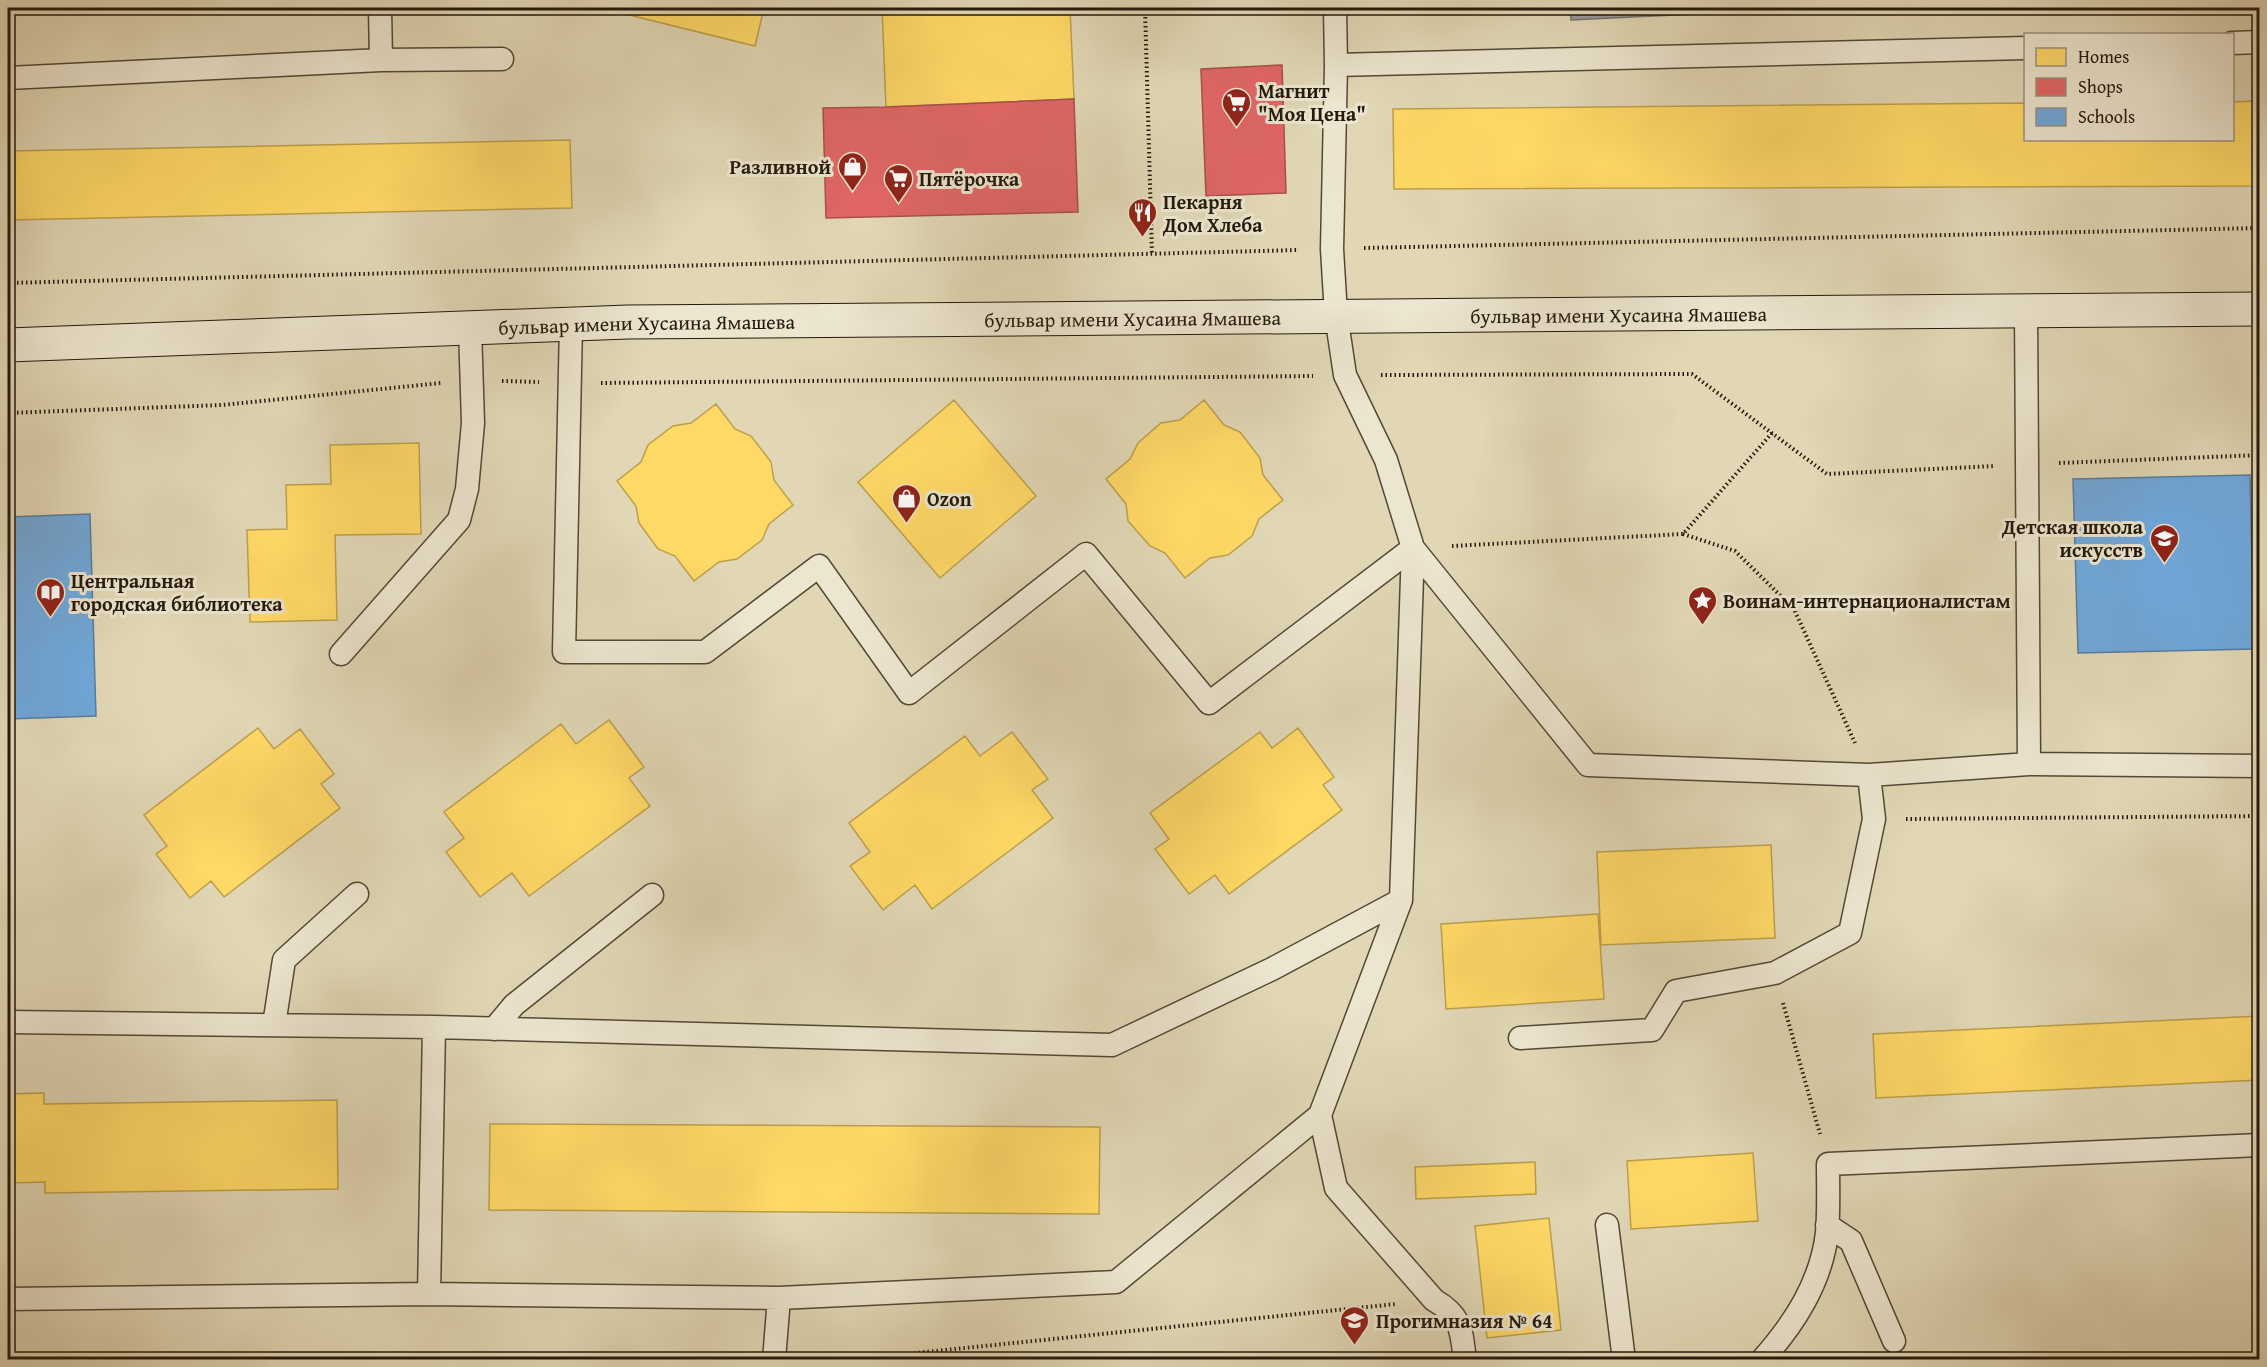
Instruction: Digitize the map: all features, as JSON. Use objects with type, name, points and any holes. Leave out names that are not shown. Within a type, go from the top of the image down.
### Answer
[{"type":"street","name":"бульвар имени Хусаина Ямашева","points":[[8,345],[571,324],[1336,315],[2259,309]]},
{"type":"lane","points":[[380,8],[381,60]]},
{"type":"lane","points":[[8,1299],[429,1294],[779,1298],[1116,1282],[1320,1115],[1401,900],[1413,548],[1386,460],[1345,375],[1336,315],[1332,249],[1335,8]]},
{"type":"lane","points":[[2234,43],[2259,42]]},
{"type":"lane","points":[[1336,65],[2024,48]]},
{"type":"lane","points":[[8,78],[381,60],[502,59]]},
{"type":"lane","points":[[2026,311],[2029,764]]},
{"type":"lane","points":[[571,324],[564,652],[705,652],[819,566],[909,693],[1086,554],[1209,703],[1413,548]]},
{"type":"lane","points":[[340,654],[459,520],[468,478],[473,423],[470,328]]},
{"type":"lane","points":[[1413,548],[1588,765],[1869,775],[2029,764],[2259,766]]},
{"type":"lane","points":[[1520,1038],[1653,1030],[1676,991],[1775,973],[1850,933],[1874,819],[1869,775]]},
{"type":"lane","points":[[274,1025],[284,960],[357,894]]},
{"type":"lane","points":[[494,1029],[514,1005],[652,895]]},
{"type":"lane","points":[[8,1022],[434,1027],[1112,1045],[1272,969],[1401,900]]},
{"type":"lane","points":[[429,1294],[434,1027]]},
{"type":"lane","points":[[1320,1115],[1336,1188],[1434,1300],[1450,1310],[1460,1325],[1465,1359]]},
{"type":"lane","points":[[1762,1359],[1786,1333],[1801,1310],[1818,1270],[1827,1234],[1828,1164],[2259,1145]]},
{"type":"lane","points":[[1827,1225],[1851,1241],[1894,1341]]},
{"type":"lane","points":[[1606,1226],[1624,1359]]},
{"type":"lane","points":[[774,1359],[779,1298]]},
{"type":"path","points":[[1145,8],[1152,255]]},
{"type":"path","points":[[8,284],[1332,249],[2259,228]]},
{"type":"path","points":[[8,413],[222,405],[471,380],[570,383],[1692,374],[1827,474],[2259,455]]},
{"type":"path","points":[[1683,534],[1772,433]]},
{"type":"path","points":[[1413,548],[1683,534],[1735,551],[1794,609],[1869,775]]},
{"type":"path","points":[[1874,819],[2259,816]]},
{"type":"path","points":[[1775,973],[1828,1164]]},
{"type":"path","points":[[847,1359],[1434,1300]]},
{"type":"building: Homes","points":[[601,8],[764,8],[755,46]]},
{"type":"building: Homes","points":[[882,8],[1070,8],[1074,99],[886,107]]},
{"type":"building: Homes","points":[[2254,101],[2257,186],[1394,189],[1393,109],[2024,103],[2024,141],[2234,141],[2234,102]]},
{"type":"building: Homes","points":[[570,140],[572,208],[8,220],[8,151]]},
{"type":"building: Homes","points":[[954,400],[1036,496],[940,578],[858,482]]},
{"type":"building: Homes","points":[[1204,400],[1224,425],[1240,432],[1260,458],[1263,475],[1283,500],[1259,519],[1252,536],[1228,555],[1210,558],[1185,578],[1165,553],[1150,546],[1128,521],[1126,504],[1106,479],[1130,459],[1138,443],[1161,423],[1180,420]]},
{"type":"building: Homes","points":[[716,404],[735,429],[751,436],[771,462],[774,480],[793,505],[769,524],[762,540],[737,559],[719,562],[694,581],[675,556],[658,549],[639,523],[636,506],[617,481],[641,462],[648,445],[673,426],[691,423]]},
{"type":"building: Homes","points":[[419,443],[421,534],[335,535],[337,620],[250,622],[247,530],[287,529],[286,485],[331,484],[330,445]]},
{"type":"building: Homes","points":[[609,720],[644,767],[629,778],[650,806],[529,896],[512,873],[480,897],[446,852],[464,838],[444,812],[561,724],[576,744]]},
{"type":"building: Homes","points":[[258,728],[274,749],[300,729],[334,774],[321,784],[340,808],[224,897],[211,881],[190,898],[156,854],[167,846],[144,815]]},
{"type":"building: Homes","points":[[1298,728],[1334,777],[1323,785],[1342,810],[1229,894],[1215,875],[1189,894],[1155,849],[1169,839],[1150,813],[1260,732],[1272,748]]},
{"type":"building: Homes","points":[[1012,732],[1048,779],[1032,790],[1053,818],[932,909],[915,885],[883,910],[850,866],[870,852],[849,823],[965,736],[980,756]]},
{"type":"building: Homes","points":[[1771,845],[1775,938],[1601,945],[1597,852]]},
{"type":"building: Homes","points":[[1598,914],[1604,999],[1446,1009],[1441,924]]},
{"type":"building: Homes","points":[[2260,1016],[2260,1080],[1876,1098],[1873,1034]]},
{"type":"building: Homes","points":[[44,1093],[44,1104],[337,1100],[338,1189],[45,1193],[45,1182],[8,1183],[8,1094]]},
{"type":"building: Homes","points":[[490,1124],[1100,1127],[1099,1214],[489,1210]]},
{"type":"building: Homes","points":[[1753,1153],[1758,1221],[1631,1229],[1627,1161]]},
{"type":"building: Homes","points":[[1535,1162],[1536,1194],[1416,1199],[1415,1167]]},
{"type":"building: Homes","points":[[1549,1218],[1561,1330],[1487,1338],[1475,1226]]},
{"type":"building: Shops","points":[[1282,65],[1286,193],[1206,196],[1201,69]]},
{"type":"building: Shops","points":[[1074,99],[1078,212],[826,218],[823,108]]},
{"type":"building: Shops","points":[[2254,101],[2260,101],[2260,193],[2258,193],[2257,186]]},
{"type":"building: Schools","name":"Детская школа искусств","points":[[2250,475],[2254,649],[2078,653],[2073,479]]},
{"type":"building: Schools","name":"Центральная городская библиотека","points":[[90,514],[96,716],[8,719],[8,517]]},
{"type":"building: Industry","points":[[1570,8],[1694,8],[1695,14],[1571,20]]},
{"type":"place","name":"Магнит \"Моя Цена\"","points":[[1237,128]]},
{"type":"place","name":"Разливной","points":[[852,192]]},
{"type":"place","name":"Пятёрочка","points":[[898,204]]},
{"type":"place","name":"Пекарня Дом Хлеба","points":[[1142,238]]},
{"type":"place","name":"Ozon","points":[[906,524]]},
{"type":"place","name":"Детская школа искусств","points":[[2164,564]]},
{"type":"place","name":"Центральная городская библиотека","points":[[50,618]]},
{"type":"place","name":"Воинам-интернационалистам","points":[[1702,626]]},
{"type":"place","name":"Прогимназия № 64","points":[[1355,1346]]}]
